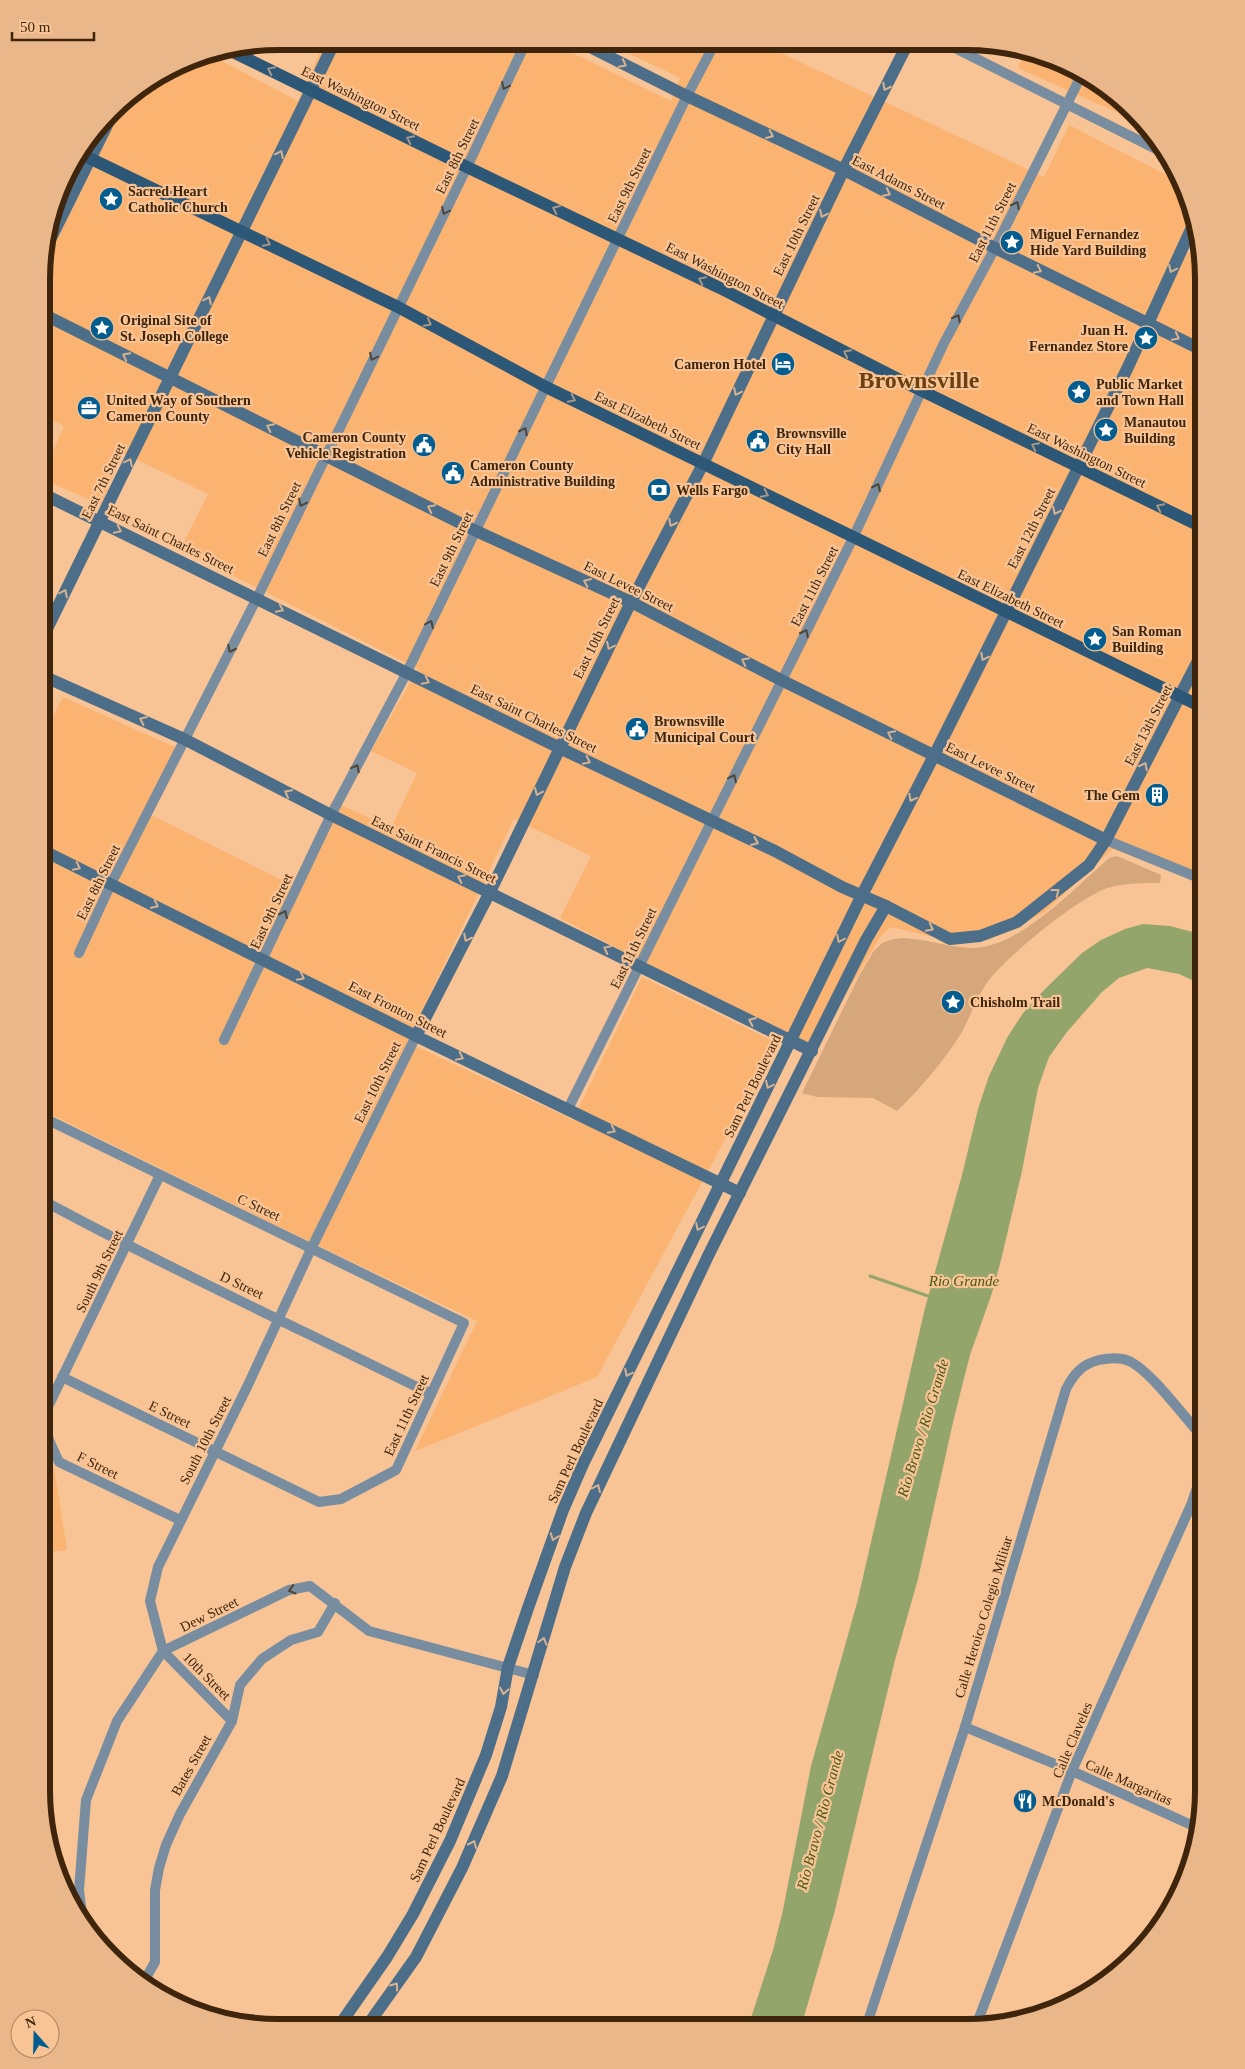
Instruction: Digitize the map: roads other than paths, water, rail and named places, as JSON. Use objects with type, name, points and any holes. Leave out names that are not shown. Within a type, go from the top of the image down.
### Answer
[{"type":"main road","name":"East 7th Street","points":[[50,623],[331,50]]},
{"type":"main road","name":"East Adams Street","points":[[596,50],[687,96],[844,170],[994,248],[1195,346]]},
{"type":"main road","name":"East 10th Street","points":[[416,1036],[490,892],[631,602],[703,464],[844,170],[904,50]]},
{"type":"main road","name":"East Washington Street","points":[[237,54],[618,239],[1078,468],[1195,524]]},
{"type":"main road","name":"East Elizabeth Street","points":[[86,156],[398,307],[546,387],[1195,704]]},
{"type":"main road","points":[[58,220],[85,157]]},
{"type":"main road","name":"East 12th Street","points":[[862,895],[1078,468],[1190,231]]},
{"type":"main road","name":"East Levee Street","points":[[50,318],[474,530],[631,602],[781,680],[1106,840]]},
{"type":"main road","name":"East Saint Charles Street","points":[[50,497],[950,938],[980,936],[1017,922]]},
{"type":"main road","name":"East 13th Street","points":[[1017,922],[1089,866],[1106,840],[1195,667]]},
{"type":"main road","name":"East Saint Francis Street","points":[[50,679],[184,739],[331,815],[812,1050]]},
{"type":"main road","name":"East Fronton Street","points":[[50,854],[264,958],[416,1036],[740,1193]]},
{"type":"main road","name":"Sam Perl Boulevard","points":[[344,2019],[387,1957],[436,1870],[478,1778],[501,1707],[508,1667],[564,1510],[583,1464],[862,895]]},
{"type":"main road","points":[[372,2019],[416,1957],[455,1882],[502,1776],[565,1567],[586,1513],[626,1426],[866,940],[886,906]]},
{"type":"main road","points":[[436,1870],[455,1882]]},
{"type":"street","name":"East 8th Street","points":[[79,953],[111,884],[257,598],[325,454],[467,167],[522,50]]},
{"type":"street","name":"East 9th Street","points":[[224,1040],[331,815],[407,672],[474,530],[711,50]]},
{"type":"street","points":[[959,50],[1153,147]]},
{"type":"street","name":"East 11th Street","points":[[568,1109],[853,538],[944,343],[1079,80]]},
{"type":"street","name":"East Levee Street","points":[[1106,840],[1195,876]]},
{"type":"street","name":"East 10th Street","points":[[312,1247],[416,1036]]},
{"type":"street","name":"C Street","points":[[50,1121],[312,1247],[464,1323]]},
{"type":"street","name":"South 9th Street","points":[[62,1377],[160,1175]]},
{"type":"street","name":"D Street","points":[[50,1204],[126,1246],[279,1318],[431,1394]]},
{"type":"street","name":"South 10th Street","points":[[163,1651],[150,1601],[158,1567],[312,1247]]},
{"type":"street","name":"East 11th Street","points":[[319,1502],[341,1499],[396,1470],[464,1323]]},
{"type":"street","name":"Calle Heroico Colegio Militar","points":[[869,2019],[965,1727],[1066,1389],[1074,1374],[1088,1363],[1110,1358],[1128,1360],[1142,1369],[1195,1429]]},
{"type":"street","name":"E Street","points":[[62,1377],[319,1502]]},
{"type":"street","name":"F Street","points":[[50,1402],[62,1377]]},
{"type":"street","name":"F Street","points":[[50,1442],[60,1462],[180,1520]]},
{"type":"street","name":"Calle Claveles","points":[[979,2019],[1072,1771],[1195,1491]]},
{"type":"street","name":"Dew Street","points":[[163,1651],[289,1590],[310,1586],[369,1631],[534,1675]]},
{"type":"street","name":"Bates Street","points":[[147,1976],[155,1962],[155,1890],[166,1845],[180,1814],[232,1721],[240,1686],[262,1660],[291,1640],[318,1632],[334,1603]]},
{"type":"street","points":[[81,1903],[79,1890],[86,1800],[117,1721],[163,1651]]},
{"type":"street","name":"10th Street","points":[[163,1651],[232,1721]]},
{"type":"street","name":"Calle Margaritas","points":[[965,1727],[1072,1771],[1192,1825]]},
{"type":"water","name":"Rio Grande","points":[[1143,924],[1170,926],[1195,933],[1195,982],[1179,974],[1147,968],[1119,978],[1102,992],[1067,1032],[1049,1057],[1038,1088],[1022,1171],[1001,1260],[992,1293],[970,1355],[954,1418],[918,1579],[895,1660],[834,1914],[803,2019],[751,2019],[773,1950],[783,1910],[811,1766],[857,1603],[925,1308],[962,1175],[978,1109],[989,1076],[1007,1038],[1023,1013],[1044,990],[1082,953],[1101,940],[1125,929]]},
{"type":"waterway","points":[[870,1276],[931,1297]]},
{"type":"place","name":"Sacred Heart Catholic Church","points":[[111,199]]},
{"type":"place","name":"Miguel Fernandez Hide Yard Building","points":[[1012,242]]},
{"type":"place","name":"Original Site of St. Joseph College","points":[[102,328]]},
{"type":"place","name":"Juan H. Fernandez Store","points":[[1146,338]]},
{"type":"place","name":"Cameron Hotel","points":[[783,364]]},
{"type":"place","name":"Public Market and Town Hall","points":[[1079,392]]},
{"type":"place","name":"United Way of Southern Cameron County","points":[[89,408]]},
{"type":"place","name":"Manautou Building","points":[[1106,430]]},
{"type":"place","name":"Brownsville City Hall","points":[[758,441]]},
{"type":"place","name":"Cameron County Vehicle Registration","points":[[424,445]]},
{"type":"place","name":"Cameron County Administrative Building","points":[[453,473]]},
{"type":"place","name":"Wells Fargo","points":[[659,490]]},
{"type":"place","name":"San Roman Building","points":[[1095,639]]},
{"type":"place","name":"Brownsville Municipal Court","points":[[637,729]]},
{"type":"place","name":"The Gem","points":[[1157,795]]},
{"type":"place","name":"Chisholm Trail","points":[[953,1002]]},
{"type":"place","name":"McDonald's","points":[[1025,1801]]},
{"type":"district","name":"Brownsville","points":[[919,380]]},
{"type":"water label","name":"Río Bravo / Rio Grande","points":[[923,1428]]},
{"type":"water label","name":"Río Bravo / Rio Grande","points":[[820,1820]]}]
